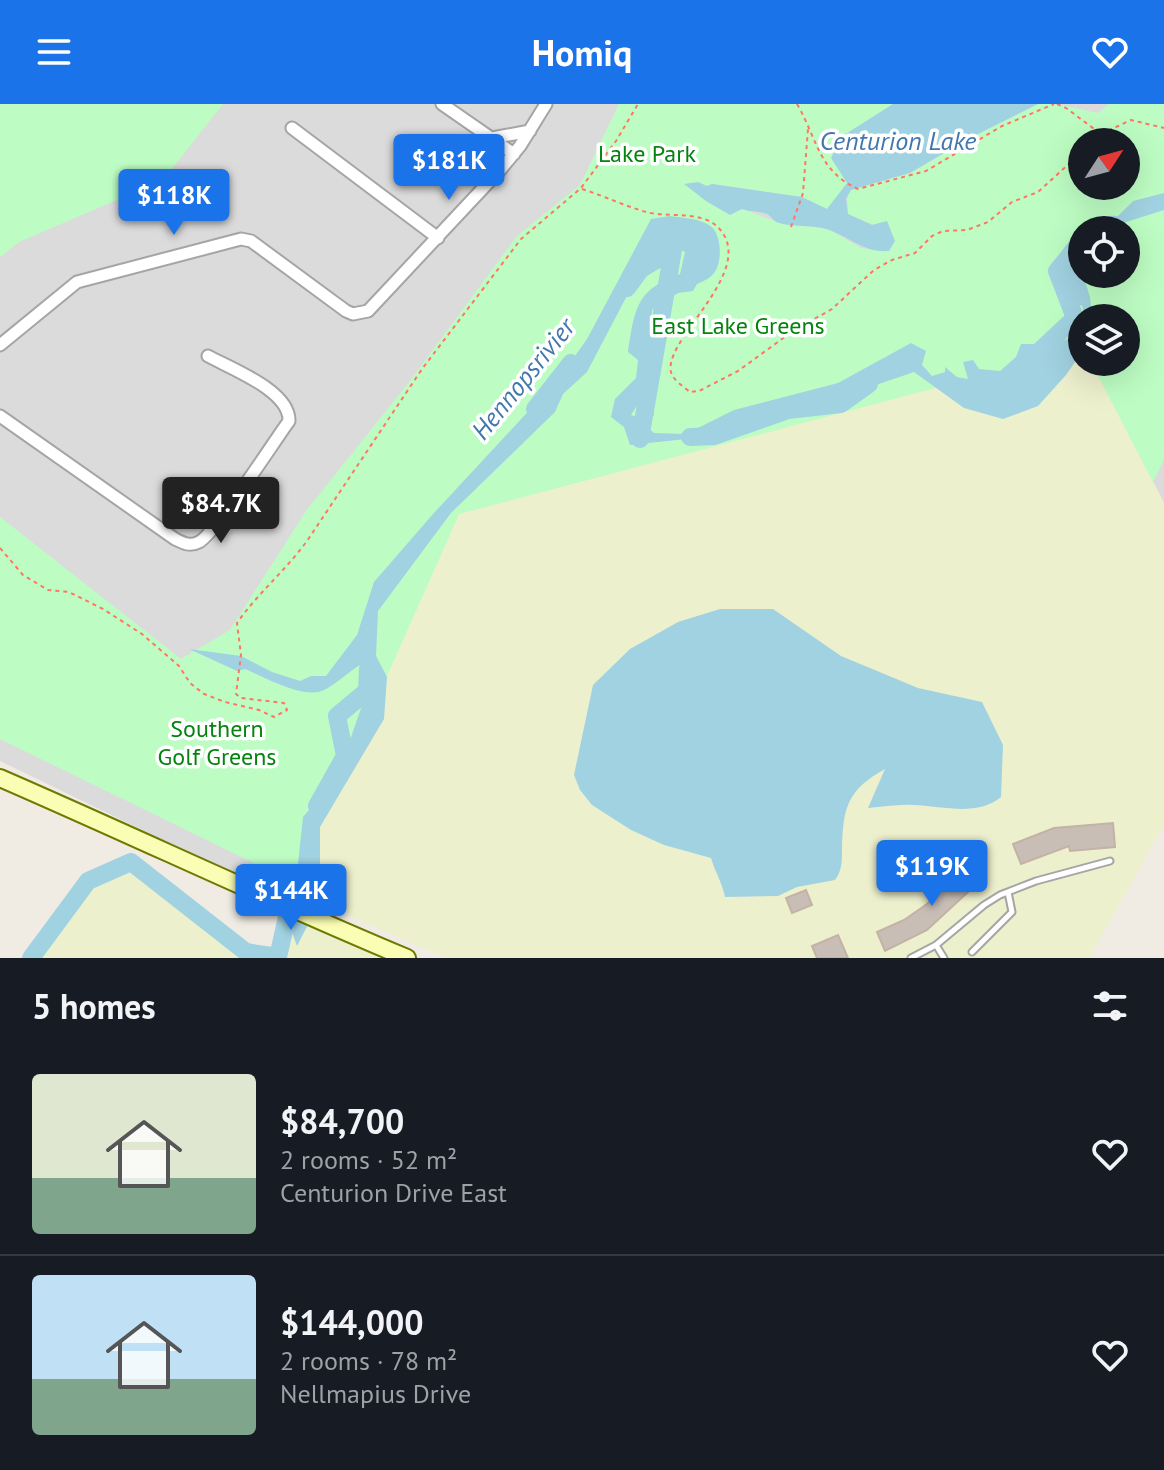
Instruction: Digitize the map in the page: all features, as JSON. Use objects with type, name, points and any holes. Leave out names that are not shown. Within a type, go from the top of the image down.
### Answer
[{"type":"main road","points":[[0,778],[131,834],[280,905],[407,958]]},
{"type":"street","points":[[442,104],[514,154]]},
{"type":"street","points":[[0,345],[77,282],[241,239],[251,241],[346,311],[362,314],[374,307],[493,178],[514,154],[546,104]]},
{"type":"street","points":[[292,128],[438,238]]},
{"type":"street","points":[[492,138],[530,131]]},
{"type":"street","points":[[492,138],[493,178]]},
{"type":"street","points":[[0,416],[175,539],[190,545],[198,543],[209,533],[289,421],[286,406],[276,394],[208,356]]},
{"type":"lane","points":[[911,958],[936,945],[984,905],[1008,892],[1110,861]]},
{"type":"lane","points":[[972,952],[1012,912],[1008,892]]},
{"type":"lane","points":[[936,945],[944,958]]},
{"type":"path","points":[[0,548],[23,575],[48,590],[69,592],[142,634],[179,666],[190,683],[204,694],[274,717],[287,710],[284,703],[241,698],[236,694],[241,655],[237,623],[255,598],[290,564],[422,369],[521,239],[581,188],[616,141],[638,104]]},
{"type":"path","points":[[797,104],[827,165],[843,182],[858,189],[926,171],[1002,126],[1056,104],[1092,128]]},
{"type":"path","points":[[1114,128],[1131,120],[1164,128]]},
{"type":"path","points":[[791,227],[803,193],[808,127]]},
{"type":"path","points":[[581,188],[650,213],[689,214],[715,226],[724,235],[728,262],[723,278],[693,320],[671,363],[672,375],[690,392],[699,391],[738,371],[793,331],[832,309],[874,270],[915,253],[932,236],[943,231],[967,230],[988,222],[1012,202],[1038,192],[1068,165]]},
{"type":"shaded area","points":[[0,104],[1164,104],[1164,503],[1098,376],[1140,376],[1140,304],[1068,304],[1068,353],[459,514],[287,900],[0,761]]},
{"type":"green space","points":[[0,104],[223,104],[163,180],[19,242],[0,257]]},
{"type":"green space","points":[[619,104],[893,104],[841,137],[910,173],[1038,104],[1058,104],[1098,113],[1109,104],[1164,104],[1164,459],[1153,482],[1098,376],[1140,376],[1140,304],[1068,304],[1068,353],[459,514],[296,887],[264,868],[0,739],[0,517],[181,659],[230,630],[306,511],[410,381],[517,236],[580,185]],"holes":[[[713,184],[802,197],[827,209],[847,185],[848,214],[891,232],[895,241],[879,251],[861,248],[828,229],[777,222],[742,209],[707,186]]]},
{"type":"green space","points":[[1068,353],[1068,376],[1098,376],[1164,503],[1164,825],[1089,958],[447,958],[291,891],[459,514]]},
{"type":"green space","points":[[131,862],[246,952],[278,957],[292,907],[406,958],[31,958],[88,881]]},
{"type":"water","name":"Centurion Lake","points":[[893,104],[1038,104],[910,173],[851,190],[846,199],[848,214],[872,225],[887,221],[895,241],[889,251],[864,247],[820,228],[782,224],[764,213],[742,209],[730,215],[684,184],[698,182],[707,186],[712,184],[802,197],[827,209],[847,183],[831,158],[841,137]]},
{"type":"water","points":[[1164,193],[1164,210],[1140,218],[1118,216],[1133,201]]},
{"type":"water","points":[[670,216],[709,225],[716,233],[720,257],[714,273],[697,284],[693,291],[678,293],[652,310],[651,329],[657,358],[652,377],[654,390],[644,389],[631,415],[642,419],[649,415],[649,407],[654,404],[654,415],[647,427],[654,433],[686,434],[734,410],[838,383],[911,343],[926,351],[922,365],[932,376],[945,372],[945,367],[957,377],[968,379],[963,362],[973,360],[979,369],[1000,371],[1016,357],[1021,344],[1049,344],[1068,339],[1068,372],[1038,406],[1003,419],[964,408],[914,372],[879,384],[863,395],[833,400],[714,436],[630,445],[624,427],[611,417],[615,399],[636,378],[638,360],[628,352],[636,312],[640,302],[654,287],[680,274],[685,252],[673,247],[641,269],[587,372],[563,394],[555,412],[451,513],[378,611],[376,656],[387,677],[384,719],[320,827],[320,875],[314,913],[297,946],[285,913],[297,873],[303,817],[326,790],[343,760],[367,691],[362,664],[324,690],[306,692],[245,669],[237,671],[189,649],[241,656],[272,672],[300,681],[311,676],[326,676],[357,635],[374,582],[561,376],[587,339],[651,219]]},
{"type":"water","points":[[1068,243],[1068,286],[1065,273],[1062,251]]},
{"type":"water","points":[[1069,288],[1087,288],[1091,304],[1075,304]]},
{"type":"water","points":[[720,609],[773,609],[841,656],[918,688],[982,702],[1003,745],[1001,797],[971,809],[907,805],[868,808],[885,769],[862,785],[850,802],[844,822],[841,866],[835,880],[797,887],[778,896],[725,897],[711,858],[664,845],[631,830],[592,805],[580,790],[574,775],[593,685],[630,649],[678,622]]},
{"type":"building","points":[[1113,823],[1115,847],[1070,851],[1069,846],[1021,864],[1013,844],[1054,828]]},
{"type":"building","points":[[966,862],[984,874],[968,892],[927,930],[885,951],[877,932],[904,920],[927,904]]},
{"type":"building","points":[[806,890],[812,905],[792,913],[786,898]]},
{"type":"building","points":[[838,935],[848,958],[817,958],[812,946]]},
{"type":"waterway","name":"Hennopsrivier","points":[[627,288],[641,269],[673,250],[640,439]]},
{"type":"waterway","name":"Hennopsrivier","points":[[1031,359],[1075,318],[1057,271],[1068,258]]},
{"type":"waterway","name":"Hennopsrivier","points":[[535,409],[571,363]]},
{"type":"waterway","name":"Hennopsrivier","points":[[690,437],[714,436],[788,410],[841,404],[869,384]]},
{"type":"waterway","name":"Hennopsrivier","points":[[317,806],[345,756],[337,716],[367,691],[368,669]]},
{"type":"waterway","name":"Hennopsrivier","points":[[31,958],[88,881],[131,862],[246,952],[278,957],[292,895]]},
{"type":"park label","name":"Lake Park","points":[[647,154]]},
{"type":"park label","name":"East Lake Greens","points":[[738,326]]},
{"type":"park label","name":"Southern Golf Greens","points":[[217,743]]}]
